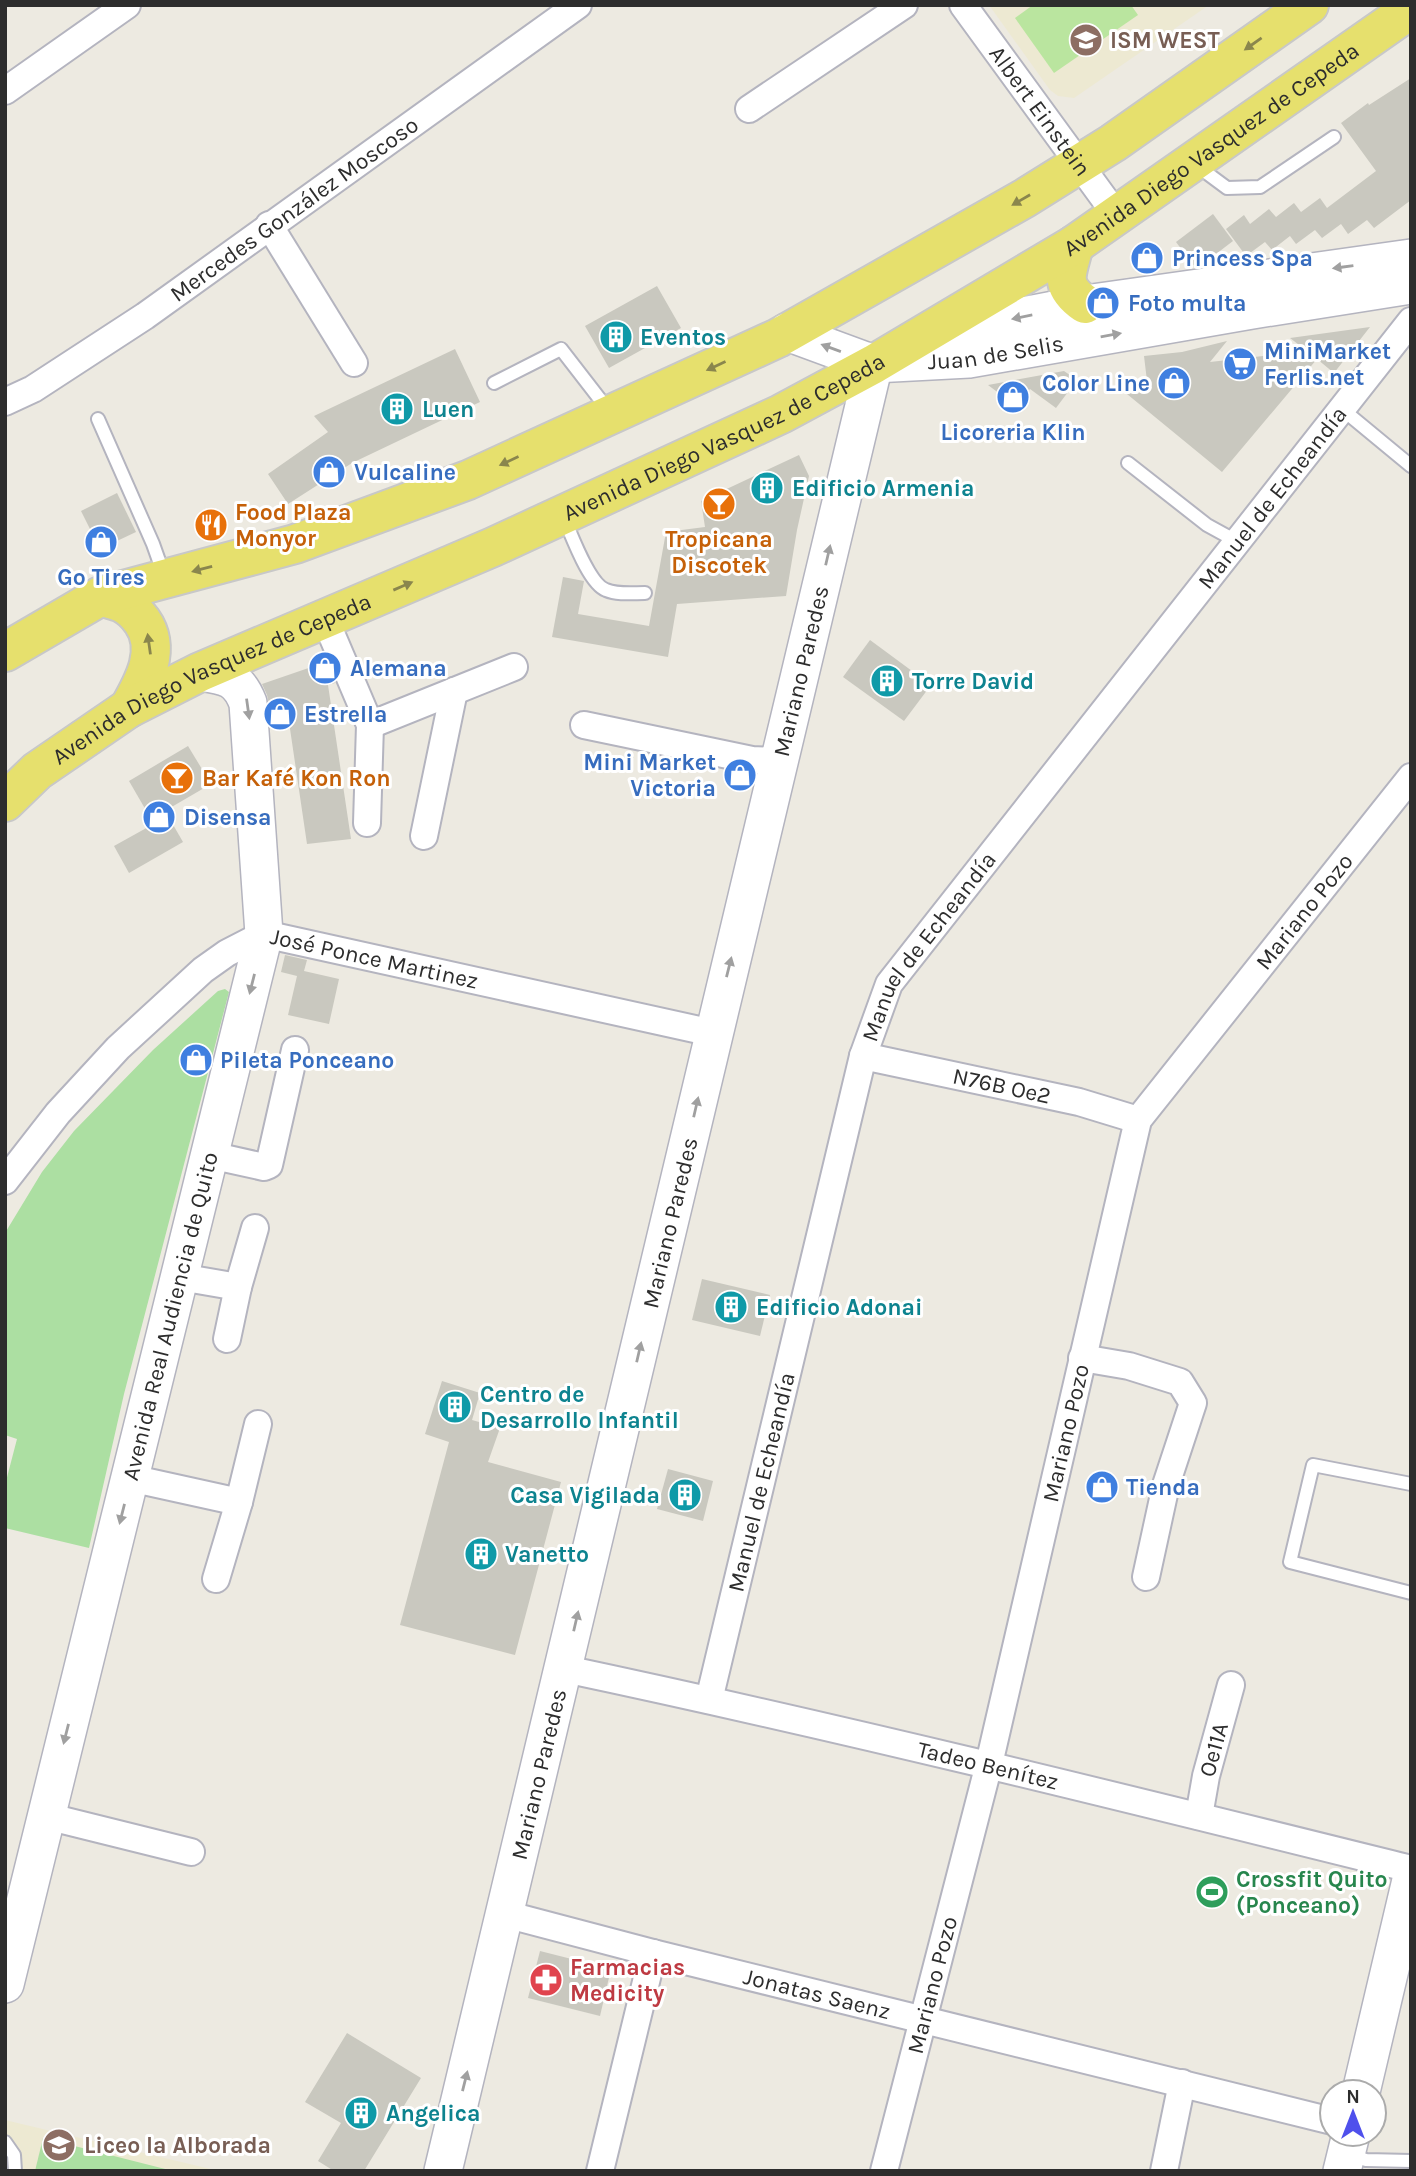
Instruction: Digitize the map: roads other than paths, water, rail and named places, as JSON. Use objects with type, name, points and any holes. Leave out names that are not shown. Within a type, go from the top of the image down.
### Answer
[{"type":"main road","points":[[5,652],[101,596],[295,544],[468,480],[788,332],[990,218],[1113,143],[1309,5]]},
{"type":"main road","name":"Avenida Diego Vasquez de Cepeda","points":[[5,802],[16,772],[200,672],[493,547],[781,414],[874,364],[1074,245],[1411,9]]},
{"type":"main road","points":[[1074,245],[1066,278],[1072,294],[1086,304]]},
{"type":"main road","name":"Juan de Selis","points":[[874,364],[969,359],[1411,258]]},
{"type":"main road","name":"Juan de Selis","points":[[874,364],[966,327],[1086,304],[1411,285]]},
{"type":"main road","points":[[788,332],[874,364]]},
{"type":"main road","name":"Mariano Paredes","points":[[443,2171],[565,1669],[713,1034],[874,364]]},
{"type":"main road","points":[[101,596],[122,603],[134,611],[144,624],[150,639],[151,657],[144,681],[130,708]]},
{"type":"main road","name":"Avenida Real Audiencia de Quito","points":[[5,1984],[264,934],[248,703],[236,682],[224,676],[200,672]]},
{"type":"main road","points":[[1364,2078],[1411,1880]]},
{"type":"street","points":[[5,91],[127,5]]},
{"type":"street","name":"Mercedes González Moscoso","points":[[5,402],[33,388],[145,316],[578,5]]},
{"type":"street","points":[[750,109],[904,5]]},
{"type":"street","name":"Albert Einstein","points":[[963,5],[1117,216]]},
{"type":"street","points":[[269,225],[354,363]]},
{"type":"street","name":"Manuel de Echeandía","points":[[709,1700],[863,1056],[889,984],[1411,321]]},
{"type":"street","points":[[325,619],[370,725],[367,822]]},
{"type":"street","points":[[370,725],[514,667]]},
{"type":"street","points":[[424,836],[454,691]]},
{"type":"street","points":[[584,725],[752,760],[779,761]]},
{"type":"street","name":"Mariano Pozo","points":[[884,2171],[989,1764],[1138,1120],[1411,777]]},
{"type":"street","name":"José Ponce Martinez","points":[[5,1181],[58,1113],[118,1048],[203,970],[227,953],[264,934],[713,1034]]},
{"type":"street","points":[[210,1156],[269,1166],[295,1050]]},
{"type":"street","name":"N76B Oe2","points":[[863,1056],[1079,1102],[1138,1120]]},
{"type":"street","points":[[227,1339],[255,1228]]},
{"type":"street","points":[[180,1276],[238,1287]]},
{"type":"street","points":[[1082,1358],[1129,1366],[1180,1382],[1193,1403],[1166,1485],[1146,1577]]},
{"type":"street","points":[[216,1579],[258,1424]]},
{"type":"street","points":[[130,1478],[239,1502]]},
{"type":"street","name":"Tadeo Benítez","points":[[565,1669],[989,1764],[1411,1869]]},
{"type":"street","name":"Oe11A","points":[[1199,1816],[1206,1776],[1231,1685]]},
{"type":"street","points":[[46,1816],[191,1852]]},
{"type":"street","name":"Jonatas Saenz","points":[[505,1914],[1318,2117]]},
{"type":"street","points":[[600,2171],[653,1953]]},
{"type":"street","points":[[1164,2171],[1182,2083]]},
{"type":"lane","points":[[1192,162],[1227,188],[1260,187],[1334,137]]},
{"type":"lane","points":[[494,383],[561,349],[612,414]]},
{"type":"lane","points":[[1342,409],[1411,466]]},
{"type":"lane","points":[[98,418],[153,544],[165,579]]},
{"type":"lane","points":[[1128,463],[1207,525],[1238,542]]},
{"type":"lane","points":[[562,515],[595,583],[605,590],[645,593]]},
{"type":"lane","points":[[1411,1484],[1313,1465],[1290,1562],[1411,1593]]},
{"type":"lane","points":[[5,2142],[14,2155],[15,2171]]},
{"type":"lane","points":[[1347,2153],[1366,2160],[1411,2161]]},
{"type":"place","name":"ISM WEST","points":[[1086,40]]},
{"type":"place","name":"Princess Spa","points":[[1147,258]]},
{"type":"place","name":"Foto multa","points":[[1103,303]]},
{"type":"place","name":"Eventos","points":[[616,337]]},
{"type":"place","name":"MiniMarket Ferlis.net","points":[[1240,364]]},
{"type":"place","name":"Color Line","points":[[1174,383]]},
{"type":"place","name":"Licoreria Klin","points":[[1013,397]]},
{"type":"place","name":"Luen","points":[[397,409]]},
{"type":"place","name":"Vulcaline","points":[[329,472]]},
{"type":"place","name":"Edificio Armenia","points":[[767,488]]},
{"type":"place","name":"Tropicana Discotek","points":[[719,504]]},
{"type":"place","name":"Food Plaza Monyor","points":[[211,525]]},
{"type":"place","name":"Go Tires","points":[[101,542]]},
{"type":"place","name":"Alemana","points":[[325,668]]},
{"type":"place","name":"Torre David","points":[[887,681]]},
{"type":"place","name":"Estrella","points":[[280,714]]},
{"type":"place","name":"Mini Market Victoria","points":[[740,775]]},
{"type":"place","name":"Bar Kafé Kon Ron","points":[[177,778]]},
{"type":"place","name":"Disensa","points":[[159,817]]},
{"type":"place","name":"Pileta Ponceano","points":[[196,1060]]},
{"type":"place","name":"Edificio Adonai","points":[[731,1307]]},
{"type":"place","name":"Centro de Desarrollo Infantil","points":[[455,1407]]},
{"type":"place","name":"Tienda","points":[[1102,1487]]},
{"type":"place","name":"Casa Vigilada","points":[[685,1495]]},
{"type":"place","name":"Vanetto","points":[[481,1554]]},
{"type":"place","name":"Crossfit Quito (Ponceano)","points":[[1212,1892]]},
{"type":"place","name":"Farmacias Medicity","points":[[546,1980]]},
{"type":"place","name":"Angelica","points":[[361,2113]]},
{"type":"place","name":"Liceo la Alborada","points":[[59,2145]]}]
